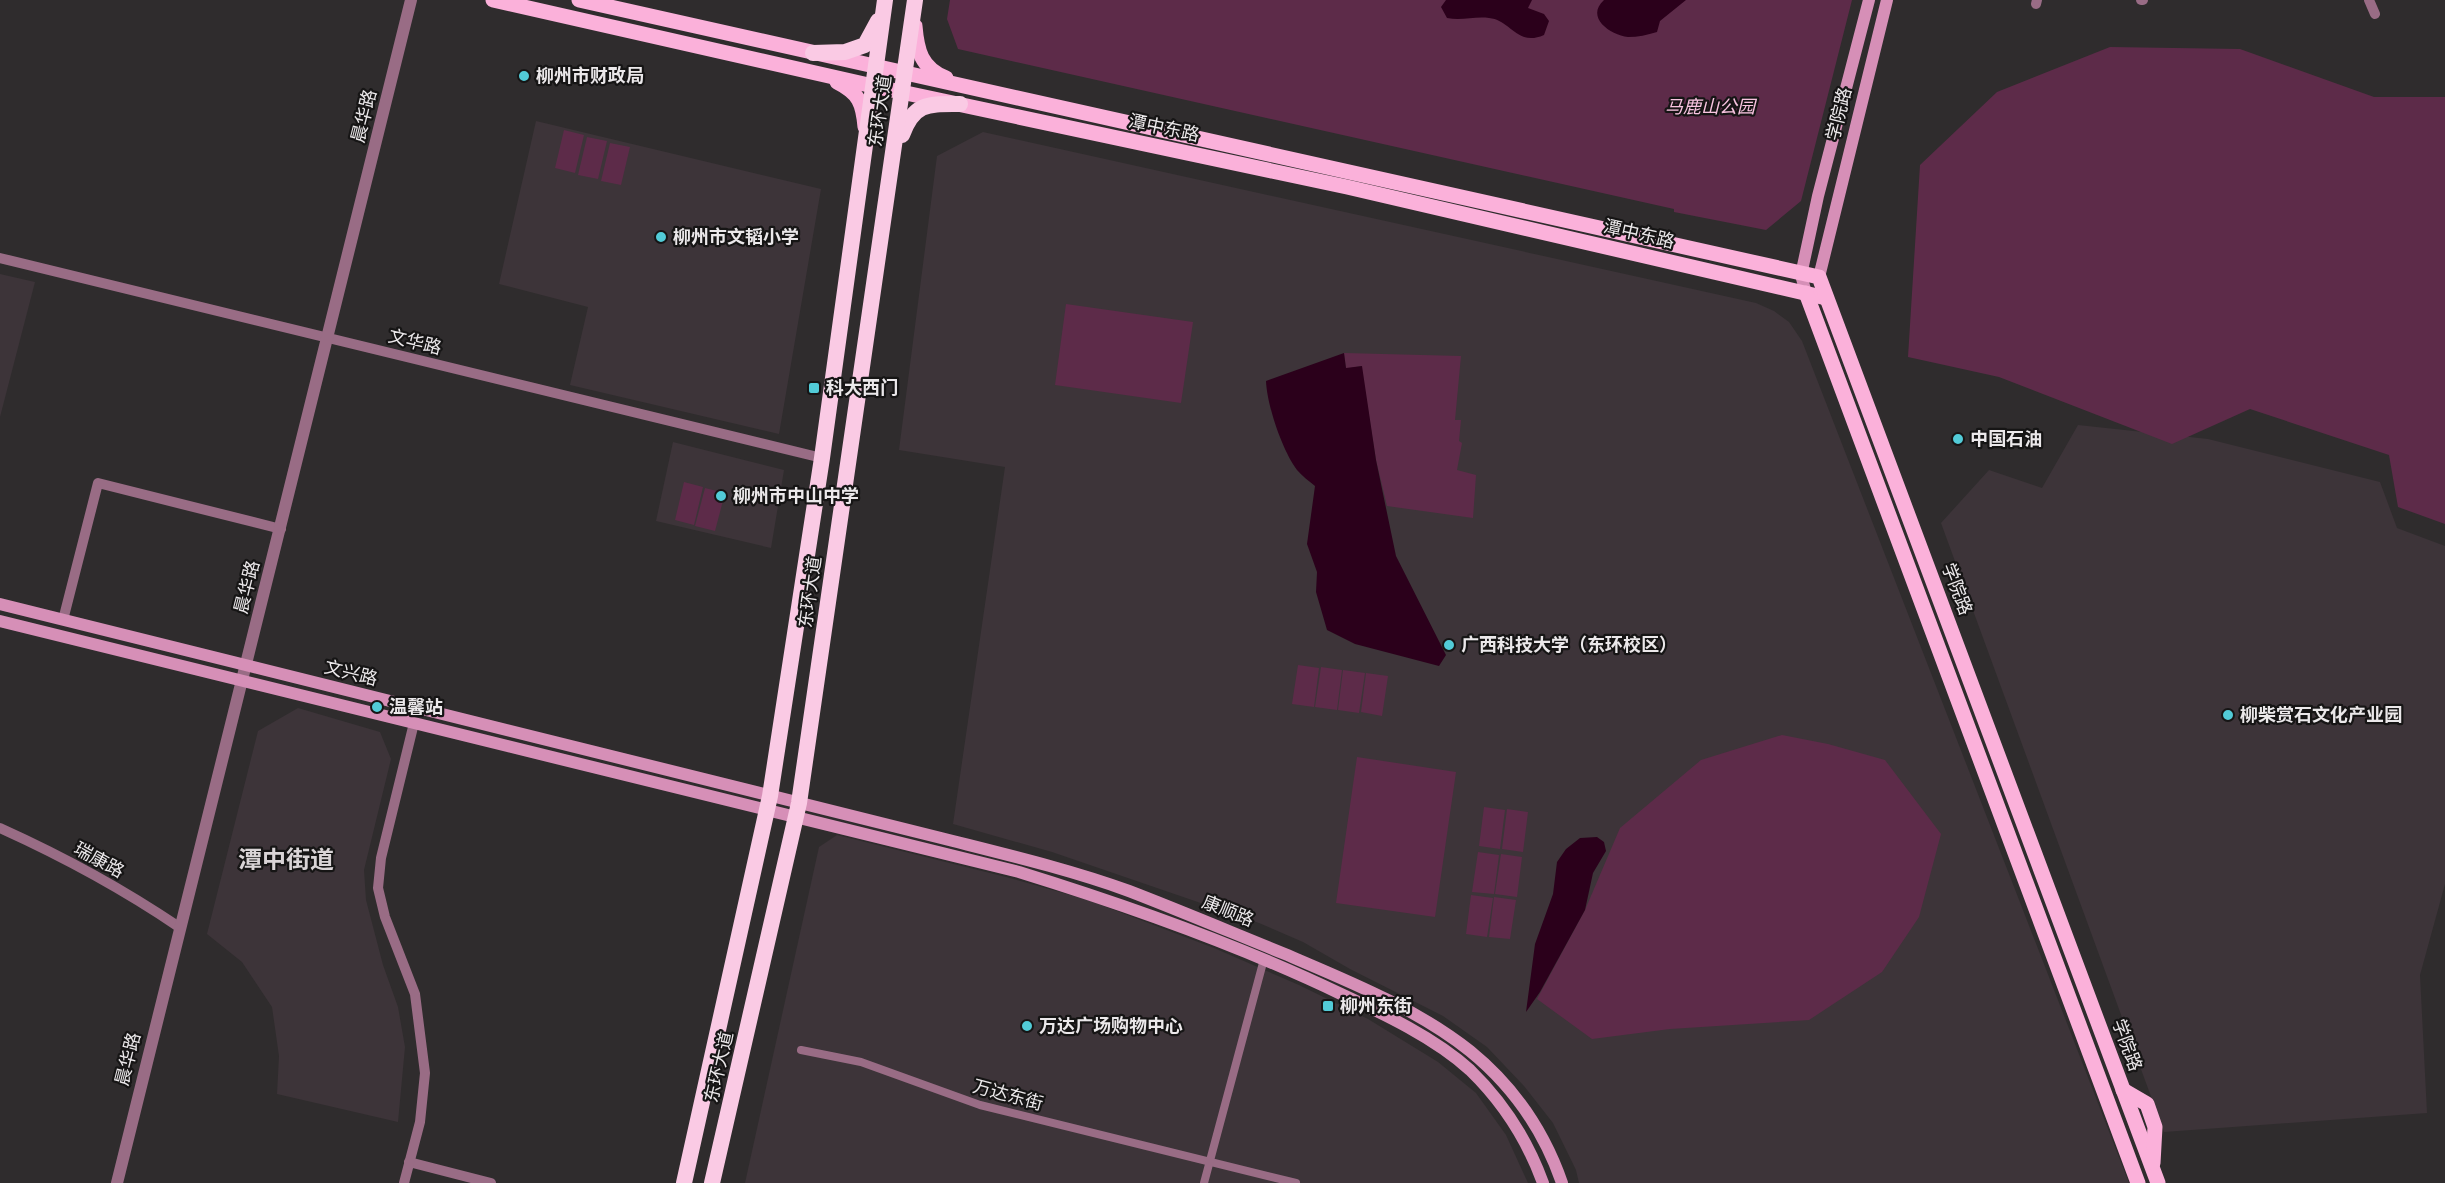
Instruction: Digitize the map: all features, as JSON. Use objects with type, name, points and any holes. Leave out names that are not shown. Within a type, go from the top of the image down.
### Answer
[{"type":"highway","points":[[813,53],[846,52],[865,45],[875,28],[885,0]]},
{"type":"highway","name":"东环大道","points":[[684,1183],[769,803],[822,458],[885,0]]},
{"type":"highway","name":"东环大道","points":[[712,1183],[797,810],[915,5]]},
{"type":"highway","points":[[893,161],[907,123],[915,111],[931,104],[960,104]]},
{"type":"main road","name":"潭中东路","points":[[493,0],[873,86],[1359,190],[1826,298]]},
{"type":"main road","name":"潭中东路","points":[[579,0],[612,4],[813,53],[1801,275],[1819,277]]},
{"type":"main road","name":"学院路","points":[[1869,0],[1818,196],[1801,275],[1946,674],[1988,776],[2139,1183]]},
{"type":"main road","name":"学院路","points":[[1887,0],[1819,277],[2155,1176]]},
{"type":"main road","points":[[915,5],[917,48],[924,64],[937,75],[965,87]]},
{"type":"main road","points":[[812,72],[840,84],[858,96],[864,113],[867,139]]},
{"type":"main road","name":"文兴路","points":[[0,604],[247,665],[797,810]]},
{"type":"main road","name":"文兴路","points":[[0,621],[414,723],[769,803]]},
{"type":"main road","name":"康顺路","points":[[797,810],[1019,872],[1146,912],[1264,960],[1380,1012],[1425,1038],[1468,1069],[1500,1102],[1522,1134],[1544,1183]]},
{"type":"main road","name":"康顺路","points":[[797,810],[1010,855],[1127,891],[1338,976],[1444,1032],[1471,1052],[1523,1105],[1540,1131],[1562,1183]]},
{"type":"street","name":"晨华路","points":[[117,1183],[411,0]]},
{"type":"street","points":[[2369,0],[2374,14]]},
{"type":"street","points":[[607,26],[612,4]]},
{"type":"street","name":"文华路","points":[[0,258],[822,458]]},
{"type":"street","points":[[63,620],[98,483],[281,529]]},
{"type":"street","points":[[404,1183],[420,1122],[425,1073],[415,994],[385,917],[378,888],[381,858],[414,723]]},
{"type":"street","name":"瑞康路","points":[[0,828],[87,872],[179,927]]},
{"type":"street","points":[[1204,1183],[1264,960]]},
{"type":"street","name":"万达东街","points":[[801,1050],[887,1070],[980,1105],[1296,1183]]},
{"type":"street","points":[[409,1162],[491,1183]]},
{"type":"shaded area","points":[[1446,0],[1532,0],[1528,8],[1544,14],[1549,21],[1544,35],[1527,38],[1503,23],[1489,18],[1447,18],[1441,7]]},
{"type":"shaded area","points":[[1604,0],[1686,0],[1660,21],[1657,32],[1628,37],[1607,29],[1598,19],[1599,6]]},
{"type":"shaded area","name":"柳州市文韬小学","points":[[536,121],[821,189],[779,434],[570,385],[588,307],[499,284]]},
{"type":"shaded area","name":"广西科技大学（东环校区）","points":[[983,132],[1756,303],[1774,311],[1789,322],[1802,341],[2129,1183],[1579,1183],[1576,1170],[1553,1123],[1524,1086],[1487,1047],[1443,1016],[1350,969],[1303,942],[1259,923],[1052,852],[953,824],[1005,467],[899,450],[937,156]]},
{"type":"shaded area","points":[[0,274],[35,282],[0,417]]},
{"type":"shaded area","points":[[1344,353],[1346,368],[1362,366],[1376,460],[1396,556],[1446,655],[1439,666],[1355,644],[1327,630],[1316,592],[1317,572],[1307,544],[1315,486],[1297,470],[1286,451],[1272,414],[1266,381]]},
{"type":"shaded area","name":"柳柴赏石文化产业园","points":[[2078,425],[2208,439],[2380,482],[2397,528],[2445,546],[2445,884],[2420,975],[2427,1113],[2164,1132],[1941,523],[1989,470],[2042,488]]},
{"type":"shaded area","name":"柳州市中山中学","points":[[673,442],[784,470],[771,548],[656,521]]},
{"type":"shaded area","points":[[298,708],[380,732],[391,759],[364,870],[366,900],[383,965],[398,1007],[405,1047],[398,1122],[277,1094],[279,1056],[272,1007],[242,962],[207,934],[258,731]]},
{"type":"shaded area","points":[[837,835],[1088,900],[1214,948],[1299,985],[1368,1019],[1438,1062],[1476,1093],[1506,1135],[1528,1183],[745,1183],[819,847]]},
{"type":"shaded area","points":[[1597,837],[1604,842],[1606,851],[1593,873],[1585,910],[1540,992],[1526,1012],[1535,944],[1553,894],[1557,862],[1566,849],[1580,838]]},
{"type":"green space","name":"马鹿山公园","points":[[950,0],[1852,0],[1801,201],[1766,230],[1674,212],[1674,209],[958,49],[947,19]]},
{"type":"green space","points":[[2110,47],[2240,49],[2374,97],[2445,97],[2445,524],[2398,507],[2389,455],[2250,409],[2172,444],[1999,377],[1908,357],[1920,165],[1997,92]]},
{"type":"green space","points":[[564,130],[584,135],[575,173],[555,168]]},
{"type":"green space","points":[[587,137],[607,141],[598,179],[578,175]]},
{"type":"green space","points":[[610,143],[630,147],[621,185],[601,181]]},
{"type":"green space","points":[[1066,304],[1193,322],[1181,403],[1055,385]]},
{"type":"green space","points":[[1344,353],[1461,356],[1455,420],[1461,420],[1459,441],[1462,443],[1457,470],[1476,475],[1473,518],[1387,506],[1376,460],[1361,366],[1346,369]]},
{"type":"green space","points":[[684,482],[703,487],[694,525],[675,520]]},
{"type":"green space","points":[[705,488],[725,493],[715,531],[695,526]]},
{"type":"green space","points":[[1298,665],[1319,668],[1314,707],[1292,704]]},
{"type":"green space","points":[[1321,667],[1342,670],[1337,710],[1315,707]]},
{"type":"green space","points":[[1343,670],[1365,673],[1359,713],[1338,710]]},
{"type":"green space","points":[[1366,673],[1388,676],[1382,716],[1361,712]]},
{"type":"green space","points":[[1782,735],[1828,744],[1885,760],[1941,834],[1919,917],[1882,972],[1809,1020],[1670,1029],[1592,1039],[1537,999],[1585,910],[1620,828],[1701,760]]},
{"type":"green space","points":[[1357,757],[1456,772],[1435,917],[1336,903]]},
{"type":"green space","points":[[1484,807],[1505,810],[1500,849],[1479,846]]},
{"type":"green space","points":[[1507,809],[1528,812],[1523,852],[1502,849]]},
{"type":"green space","points":[[1478,852],[1499,855],[1494,894],[1472,892]]},
{"type":"green space","points":[[1501,854],[1522,857],[1517,897],[1495,894]]},
{"type":"green space","points":[[1471,895],[1493,898],[1487,937],[1466,934]]},
{"type":"green space","points":[[1494,897],[1516,900],[1510,939],[1489,937]]},
{"type":"place","name":"柳州市财政局","points":[[524,76]]},
{"type":"place","name":"柳州市文韬小学","points":[[661,237]]},
{"type":"place","name":"科大西门","points":[[814,388]]},
{"type":"place","name":"中国石油","points":[[1958,439]]},
{"type":"place","name":"柳州市中山中学","points":[[721,496]]},
{"type":"place","name":"广西科技大学（东环校区）","points":[[1449,645]]},
{"type":"place","name":"温馨站","points":[[377,707]]},
{"type":"place","name":"柳柴赏石文化产业园","points":[[2228,715]]},
{"type":"place","name":"柳州东街","points":[[1328,1006]]},
{"type":"place","name":"万达广场购物中心","points":[[1027,1026]]},
{"type":"district","name":"潭中街道","points":[[286,860]]}]
